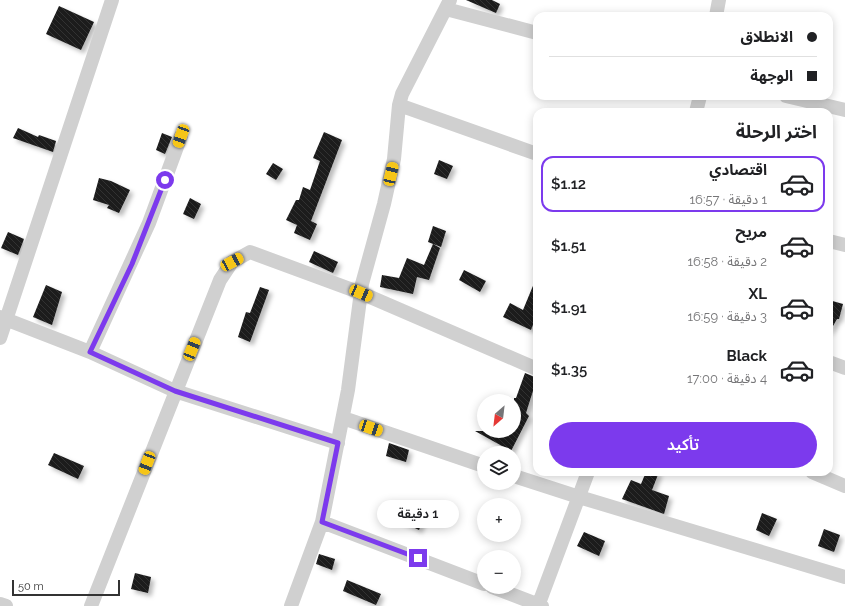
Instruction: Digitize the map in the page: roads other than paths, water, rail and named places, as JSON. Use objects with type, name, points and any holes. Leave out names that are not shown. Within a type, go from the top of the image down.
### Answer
[{"type":"street","points":[[0,338],[4,318],[112,0]]},
{"type":"street","points":[[717,12],[719,0]]},
{"type":"street","points":[[290,606],[322,522],[348,390],[361,293],[394,159],[398,105],[402,94],[448,4],[533,32]]},
{"type":"street","points":[[803,100],[845,110]]},
{"type":"street","points":[[398,105],[533,153]]},
{"type":"street","points":[[90,352],[149,223],[181,136]]},
{"type":"street","points":[[833,242],[845,245]]},
{"type":"street","points":[[91,606],[220,280],[232,262],[250,252],[361,293],[533,367]]},
{"type":"street","points":[[4,318],[90,352],[175,391],[338,443]]},
{"type":"street","points":[[833,364],[845,368]]},
{"type":"street","points":[[343,418],[477,464]]},
{"type":"street","points":[[510,594],[540,606],[587,476]]},
{"type":"street","points":[[821,476],[845,486]]},
{"type":"street","points":[[521,478],[845,577]]},
{"type":"street","points":[[322,522],[477,581]]},
{"type":"street","points":[[0,604],[6,606]]}]
